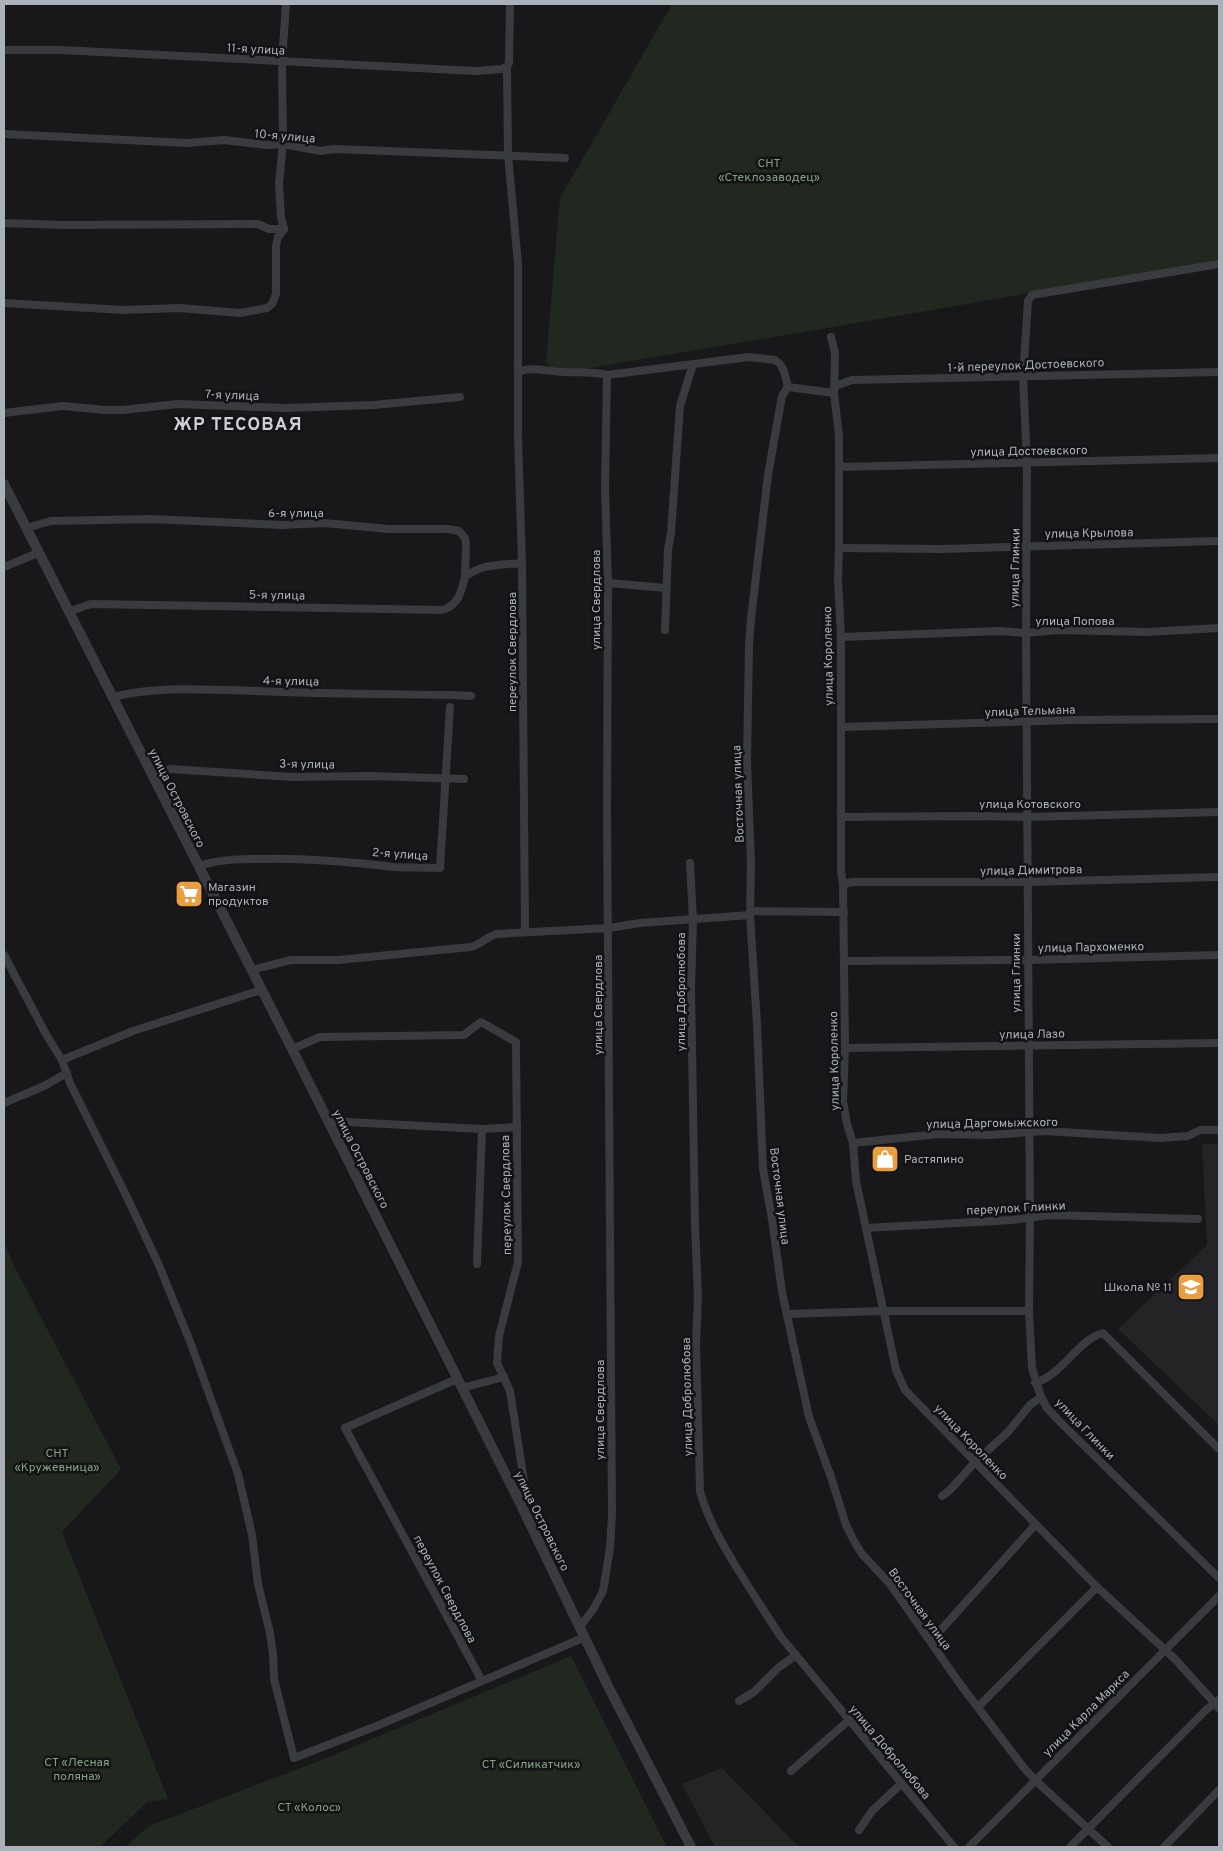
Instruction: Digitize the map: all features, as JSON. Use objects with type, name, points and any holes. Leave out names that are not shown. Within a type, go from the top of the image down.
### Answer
[{"type":"street","points":[[284,229],[281,217],[279,184],[283,144],[282,61],[286,4]]},
{"type":"street","name":"переулок Свердлова","points":[[510,4],[509,63],[507,67],[508,155],[518,264],[518,436],[522,563],[525,932]]},
{"type":"street","name":"11-я улица","points":[[4,50],[61,50],[476,71],[501,70],[507,67]]},
{"type":"street","name":"10-я улица","points":[[4,134],[187,143],[224,140],[266,145],[283,144],[321,150],[565,158]]},
{"type":"street","points":[[4,223],[65,225],[258,224],[269,229],[284,229]]},
{"type":"street","points":[[4,303],[124,310],[179,308],[240,313],[267,308],[272,304],[276,294],[276,246],[278,237],[284,229]]},
{"type":"street","name":"улица Глинки","points":[[1219,264],[1032,295],[1028,301],[1023,377],[1028,463],[1026,633],[1030,1353],[1035,1383],[1047,1408],[1219,1578]]},
{"type":"street","name":"улица Короленко","points":[[831,337],[835,353],[834,389],[839,436],[840,548],[838,579],[845,1048],[843,1101],[853,1143],[856,1181],[896,1370],[905,1390],[1035,1525],[1097,1587],[1166,1650],[1218,1704]]},
{"type":"street","points":[[518,372],[527,368],[564,372],[591,372],[607,375],[741,357],[775,360],[784,371],[788,387]]},
{"type":"street","points":[[665,630],[666,588],[680,406],[693,364]]},
{"type":"street","name":"1-й переулок Достоевского","points":[[788,387],[834,389],[852,380],[1219,372]]},
{"type":"street","name":"улица Свердлова","points":[[580,1627],[594,1608],[603,1591],[610,1548],[612,1515],[607,813],[608,583],[605,489],[607,375]]},
{"type":"street","name":"Восточная улица","points":[[788,387],[782,396],[768,476],[749,644],[747,762],[751,864],[750,913],[763,1169],[772,1219],[778,1272],[807,1410],[831,1476],[846,1525],[862,1554],[890,1584],[978,1708],[1035,1780],[1108,1847]]},
{"type":"street","name":"7-я улица","points":[[4,413],[63,406],[106,410],[177,404],[285,408],[363,406],[460,397]]},
{"type":"street","name":"улица Достоевского","points":[[839,466],[1219,458]]},
{"type":"street","name":"улица Островского","points":[[4,484],[292,1049],[519,1501],[608,1686],[692,1847]]},
{"type":"street","name":"6-я улица","points":[[26,528],[51,520],[151,519],[281,525],[324,524],[389,529],[448,529],[459,531],[465,538],[465,577]]},
{"type":"street","name":"улица Крылова","points":[[840,548],[942,549],[1219,541]]},
{"type":"street","points":[[4,567],[38,553]]},
{"type":"street","points":[[465,577],[471,572],[486,566],[522,563]]},
{"type":"street","name":"5-я улица","points":[[68,612],[91,604],[442,610],[448,608],[458,599],[465,577]]},
{"type":"street","points":[[608,583],[666,588]]},
{"type":"street","name":"улица Попова","points":[[840,637],[1000,631],[1026,633],[1058,630],[1147,632],[1219,628]]},
{"type":"street","name":"4-я улица","points":[[112,697],[144,690],[186,688],[472,696]]},
{"type":"street","name":"2-я улица","points":[[198,866],[214,860],[273,859],[358,862],[396,867],[419,866],[440,868],[450,707]]},
{"type":"street","name":"улица Тельмана","points":[[841,727],[1219,718]]},
{"type":"street","name":"3-я улица","points":[[151,774],[170,769],[294,776],[464,779]]},
{"type":"street","name":"улица Котовского","points":[[841,817],[1028,817],[1219,812]]},
{"type":"street","name":"улица Добролюбова","points":[[690,863],[693,920],[692,1108],[694,1225],[698,1296],[696,1344],[700,1491],[706,1511],[718,1536],[760,1606],[848,1721],[954,1847]]},
{"type":"street","name":"улица Димитрова","points":[[843,884],[853,882],[1027,882],[1219,877]]},
{"type":"street","points":[[251,970],[291,960],[338,960],[471,947],[481,944],[490,936],[496,934],[609,928],[640,923],[693,920],[750,913],[844,912]]},
{"type":"street","points":[[4,955],[47,1036],[62,1060],[70,1083],[158,1263],[191,1344],[241,1483],[252,1535],[258,1584],[270,1633],[274,1679],[294,1758],[379,1725],[585,1637]]},
{"type":"street","name":"улица Пархоменко","points":[[844,961],[1219,956]]},
{"type":"street","points":[[62,1060],[133,1031],[261,990]]},
{"type":"street","name":"переулок Свердлова","points":[[292,1049],[320,1037],[464,1035],[481,1022],[516,1042],[518,1262],[500,1336],[497,1363],[510,1391],[525,1487],[519,1501]]},
{"type":"street","name":"улица Лазо","points":[[845,1048],[1219,1042]]},
{"type":"street","points":[[4,1103],[44,1086],[67,1073]]},
{"type":"street","points":[[328,1121],[482,1129],[517,1127]]},
{"type":"street","points":[[476,1264],[482,1129]]},
{"type":"street","name":"улица Даргомыжского","points":[[853,1143],[938,1134],[1028,1134],[1045,1132],[1160,1138],[1188,1136],[1200,1130],[1219,1130]]},
{"type":"street","name":"переулок Глинки","points":[[866,1228],[1012,1220],[1049,1216],[1198,1219]]},
{"type":"street","points":[[787,1314],[1029,1310]]},
{"type":"street","points":[[1035,1383],[1049,1378],[1091,1338],[1104,1333],[1219,1448]]},
{"type":"street","points":[[459,1383],[504,1376]]},
{"type":"street","name":"переулок Свердлова","points":[[459,1383],[346,1428],[482,1681]]},
{"type":"street","points":[[942,1496],[1008,1432],[1030,1405],[1041,1397]]},
{"type":"street","points":[[931,1640],[1035,1525]]},
{"type":"street","points":[[978,1708],[1097,1587]]},
{"type":"street","name":"улица Карла Маркса","points":[[969,1847],[1219,1596]]},
{"type":"street","points":[[738,1701],[754,1692],[778,1668],[796,1655]]},
{"type":"street","points":[[1070,1847],[1088,1827],[1218,1704]]},
{"type":"street","points":[[791,1771],[848,1721]]},
{"type":"street","points":[[859,1830],[872,1811],[901,1784]]},
{"type":"street","points":[[1164,1847],[1219,1790]]},
{"type":"shaded area","name":"Школа № 11","points":[[1202,1144],[1219,1144],[1219,1425],[1118,1329],[1207,1245]]},
{"type":"shaded area","points":[[722,1768],[799,1847],[715,1847],[682,1784]]},
{"type":"green space","name":"СНТ «Стеклозаводец»","points":[[672,4],[1219,4],[1219,261],[556,374],[546,362],[560,198]]},
{"type":"green space","name":"СТ «Лесная поляна»","points":[[4,1241],[13,1264],[121,1469],[62,1532],[168,1799],[147,1802],[100,1847],[4,1847]]},
{"type":"green space","name":"СТ «Силикатчик»","points":[[571,1656],[667,1847],[125,1847],[149,1826],[329,1757]]},
{"type":"place","name":"Магазин продуктов","points":[[189,894]]},
{"type":"place","name":"Растяпино","points":[[885,1159]]},
{"type":"place","name":"Школа № 11","points":[[1191,1287]]},
{"type":"district","name":"ЖР ТЕСОВАЯ","points":[[238,424]]},
{"type":"park label","name":"СНТ «Кружевница»","points":[[57,1460]]},
{"type":"park label","name":"СТ «Колос»","points":[[309,1807]]}]
